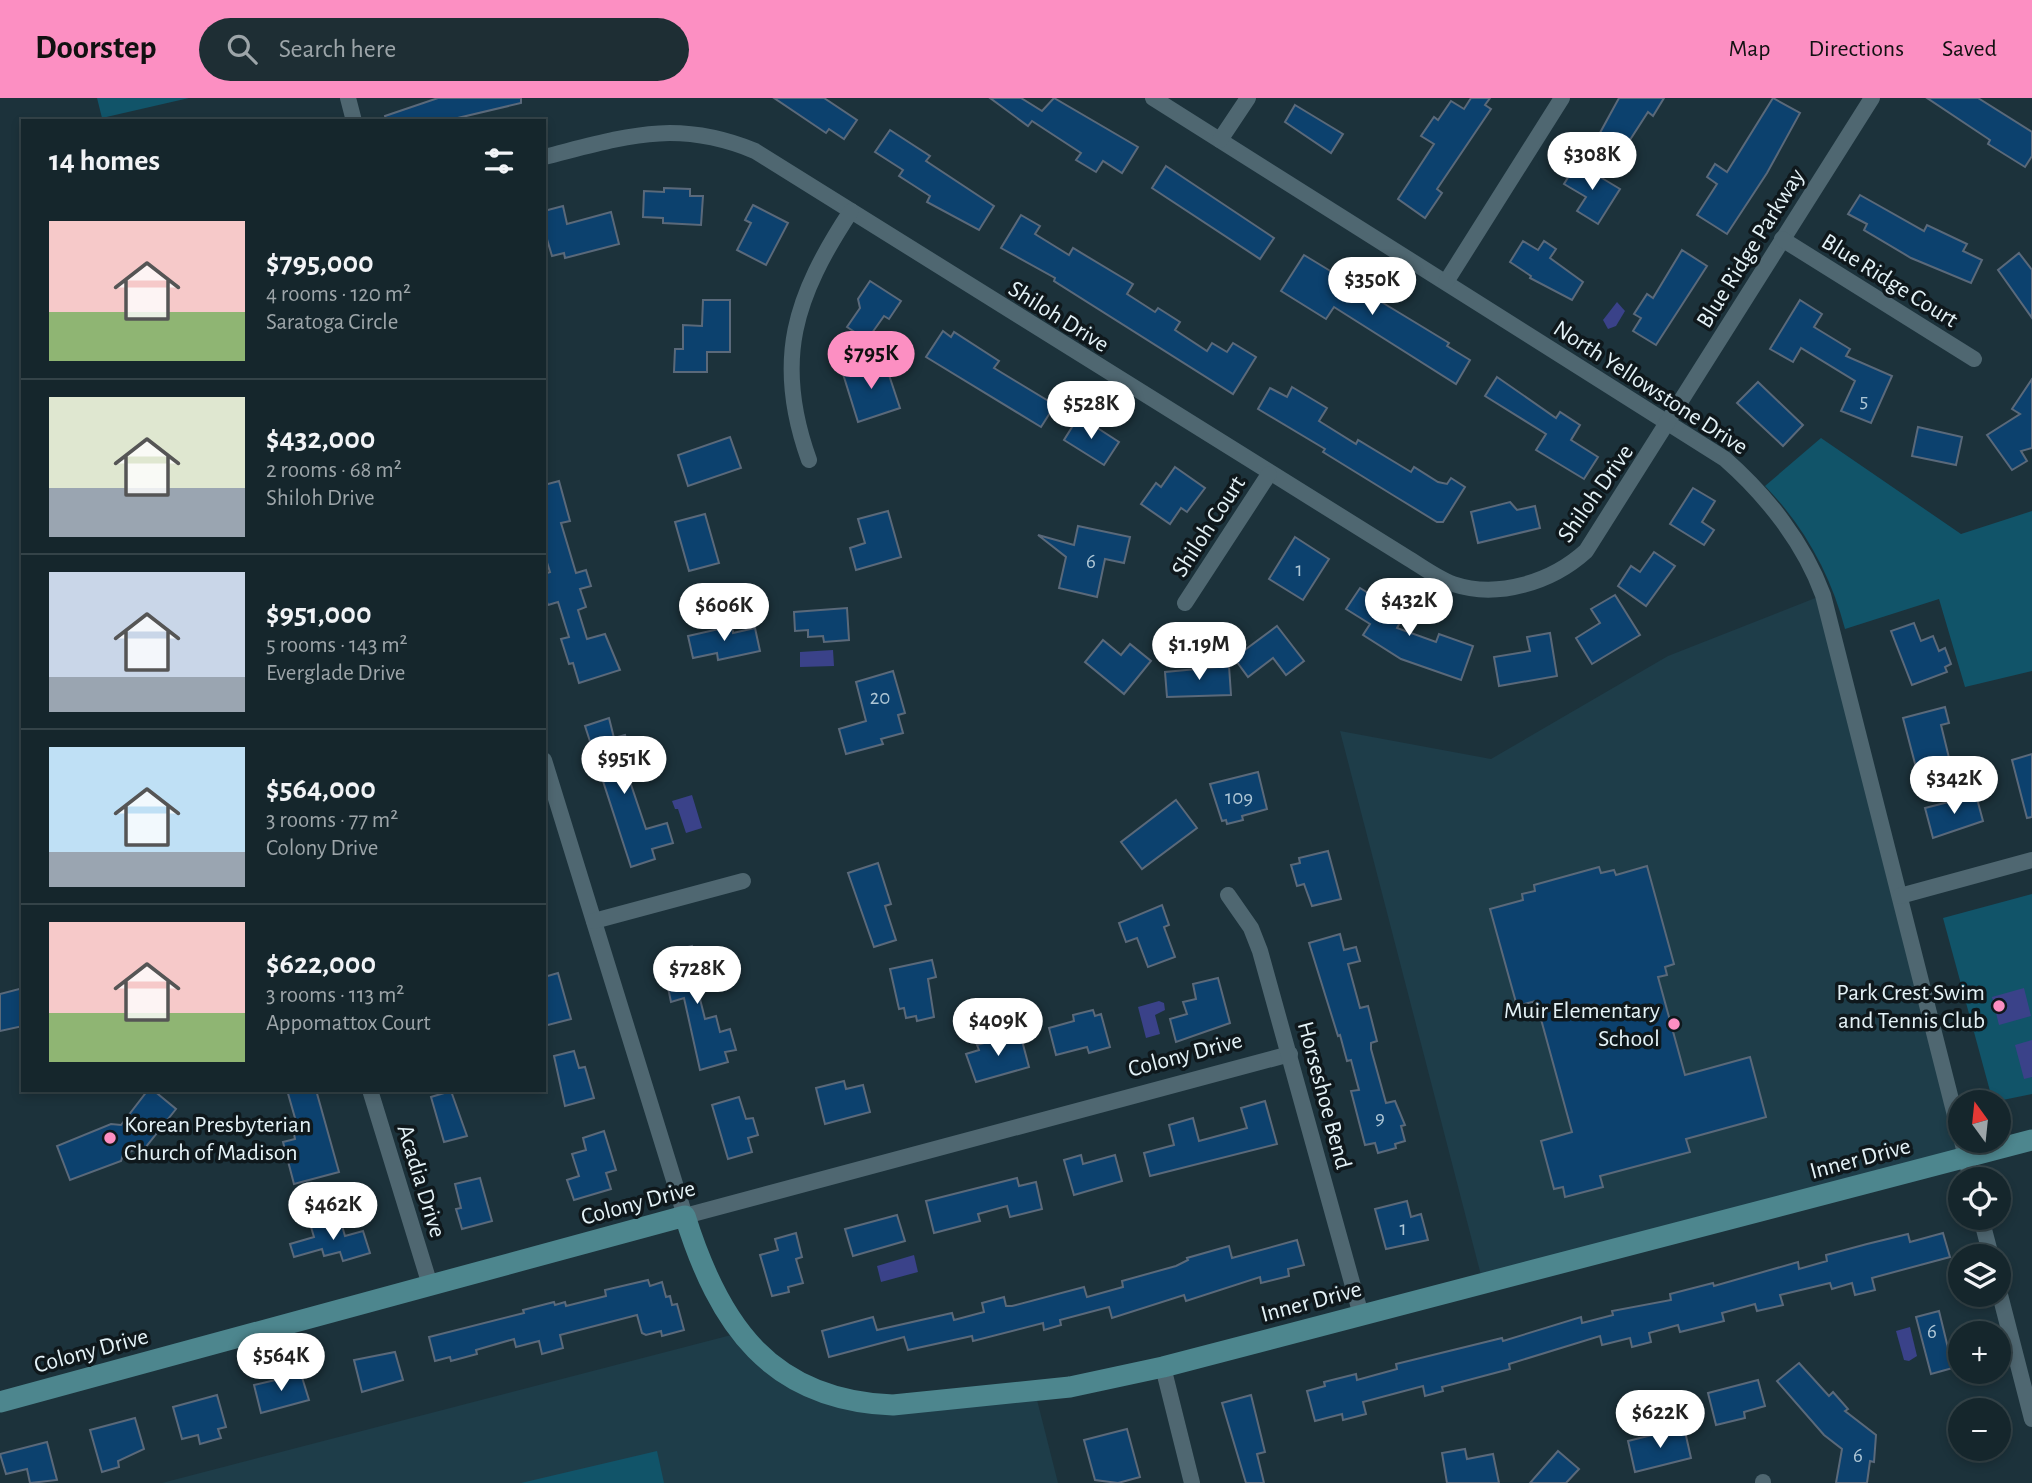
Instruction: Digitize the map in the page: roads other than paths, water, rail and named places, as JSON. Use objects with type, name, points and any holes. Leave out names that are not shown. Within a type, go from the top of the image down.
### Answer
[{"type":"street","points":[[348,98],[353,119]]},
{"type":"street","name":"North Yellowstone Drive","points":[[1153,98],[1725,459],[1743,475],[1779,517],[1815,575],[1949,1090]]},
{"type":"street","points":[[1220,140],[1248,98]]},
{"type":"street","points":[[1446,282],[1562,98]]},
{"type":"street","name":"Blue Ridge Parkway","points":[[1669,423],[1872,98]]},
{"type":"street","name":"Shiloh Drive","points":[[546,157],[646,133],[699,133],[754,152],[1269,474],[1451,583],[1493,590],[1540,580],[1573,563],[1586,551],[1669,423]]},
{"type":"street","points":[[809,460],[793,404],[789,373],[797,324],[812,275],[851,211]]},
{"type":"street","name":"Blue Ridge Court","points":[[1782,239],[1974,359]]},
{"type":"street","name":"Shiloh Court","points":[[1185,603],[1269,474]]},
{"type":"street","points":[[546,766],[685,1216]]},
{"type":"street","points":[[1900,896],[2032,860]]},
{"type":"street","points":[[594,921],[743,881]]},
{"type":"street","name":"Horseshoe Bend","points":[[1228,895],[1256,940],[1361,1315]]},
{"type":"street","name":"Colony Drive","points":[[0,1402],[1290,1054]]},
{"type":"street","name":"Acadia Drive","points":[[371,1092],[430,1285]]},
{"type":"street","name":"Inner Drive","points":[[2011,1143],[2032,1140]]},
{"type":"street","name":"Inner Drive","points":[[685,1216],[715,1297],[739,1333],[787,1375],[842,1399],[894,1405],[1082,1386],[1163,1367],[1953,1153]]},
{"type":"street","points":[[2003,1307],[2032,1419]]},
{"type":"street","points":[[1163,1367],[1192,1483]]},
{"type":"water","points":[[1617,302],[1625,311],[1616,326],[1608,329],[1603,320]]},
{"type":"water","points":[[833,650],[834,666],[800,667],[800,652]]},
{"type":"water","points":[[692,795],[702,828],[686,833],[678,809],[675,809],[672,801]]},
{"type":"water","points":[[725,947],[733,976],[719,980],[710,952]]},
{"type":"water","points":[[2024,988],[2031,1016],[1999,1025],[1992,997]]},
{"type":"water","points":[[1159,1001],[1164,1003],[1165,1010],[1155,1015],[1160,1034],[1146,1038],[1138,1007]]},
{"type":"water","points":[[2032,1040],[2032,1077],[2024,1079],[2015,1045]]},
{"type":"water","points":[[914,1255],[918,1272],[881,1282],[877,1266]]},
{"type":"water","points":[[1910,1327],[1917,1356],[1909,1361],[1904,1360],[1896,1331]]},
{"type":"place","name":"Park Crest Swim and Tennis Club","points":[[1999,1006]]},
{"type":"place","name":"Muir Elementary School","points":[[1674,1024]]},
{"type":"place","name":"Korean Presbyterian Church of Madison","points":[[110,1138]]}]
